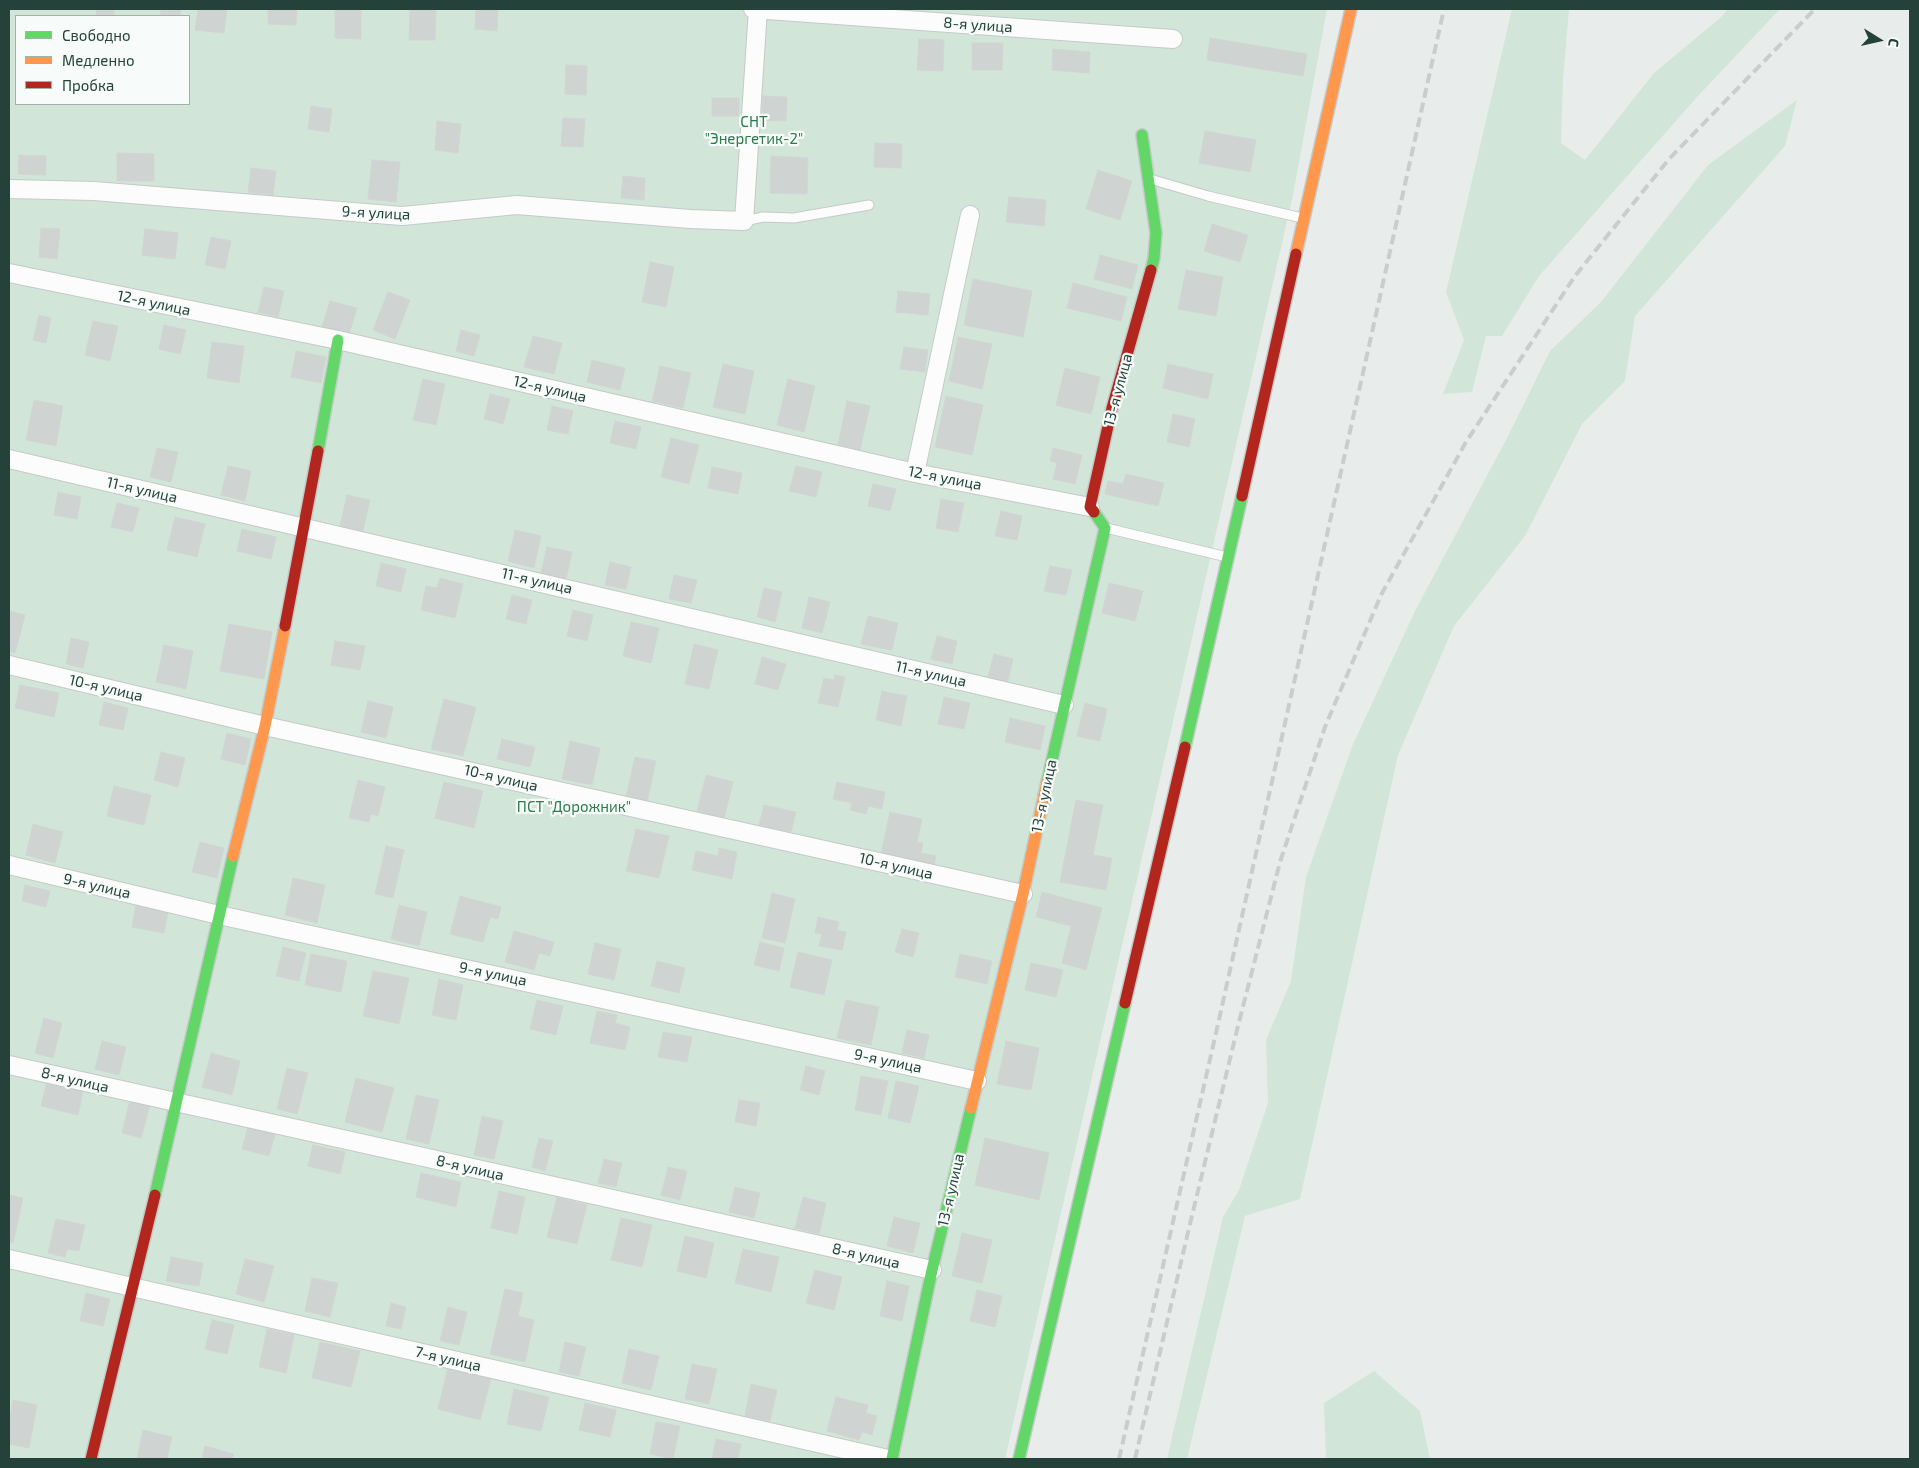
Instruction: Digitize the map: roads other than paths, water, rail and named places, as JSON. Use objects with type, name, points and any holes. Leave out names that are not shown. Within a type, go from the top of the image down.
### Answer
[{"type":"street","name":"8-я улица","points":[[753,9],[1173,39]]},
{"type":"street","points":[[744,221],[758,9]]},
{"type":"street","points":[[1018,1459],[1039,1376],[1229,558],[1351,9]]},
{"type":"street","name":"13-я улица","points":[[1090,507],[1112,408],[1154,258],[1156,233],[1142,135]]},
{"type":"street","name":"9-я улица","points":[[9,189],[94,191],[402,216],[517,205],[690,219],[744,221]]},
{"type":"street","points":[[915,473],[970,215]]},
{"type":"street","name":"12-я улица","points":[[9,274],[338,340],[915,473],[1090,507]]},
{"type":"street","points":[[91,1459],[134,1287],[219,915],[265,726],[305,527],[338,340]]},
{"type":"street","name":"11-я улица","points":[[9,459],[1064,705]]},
{"type":"street","points":[[1090,507],[1105,528]]},
{"type":"street","name":"13-я улица","points":[[892,1459],[932,1270],[1023,894],[1105,528]]},
{"type":"street","name":"10-я улица","points":[[9,665],[265,726],[1023,894]]},
{"type":"street","name":"9-я улица","points":[[9,865],[219,915],[977,1081]]},
{"type":"street","name":"8-я улица","points":[[9,1065],[932,1270]]},
{"type":"street","name":"7-я улица","points":[[9,1259],[888,1459]]},
{"type":"lane","points":[[1148,178],[1208,196],[1305,218]]},
{"type":"lane","points":[[744,221],[764,217],[794,218],[869,205]]},
{"type":"lane","points":[[1105,528],[1229,558]]},
{"type":"railway","points":[[1119,1459],[1444,9]]},
{"type":"railway","points":[[1135,1459],[1237,1030],[1280,862],[1325,727],[1381,595],[1466,442],[1575,276],[1669,159],[1815,9]]},
{"type":"park label","name":"СHТ \"Энергетик-2\"","points":[[754,130]]},
{"type":"park label","name":"ПСТ \"Дорожник\"","points":[[574,807]]}]
